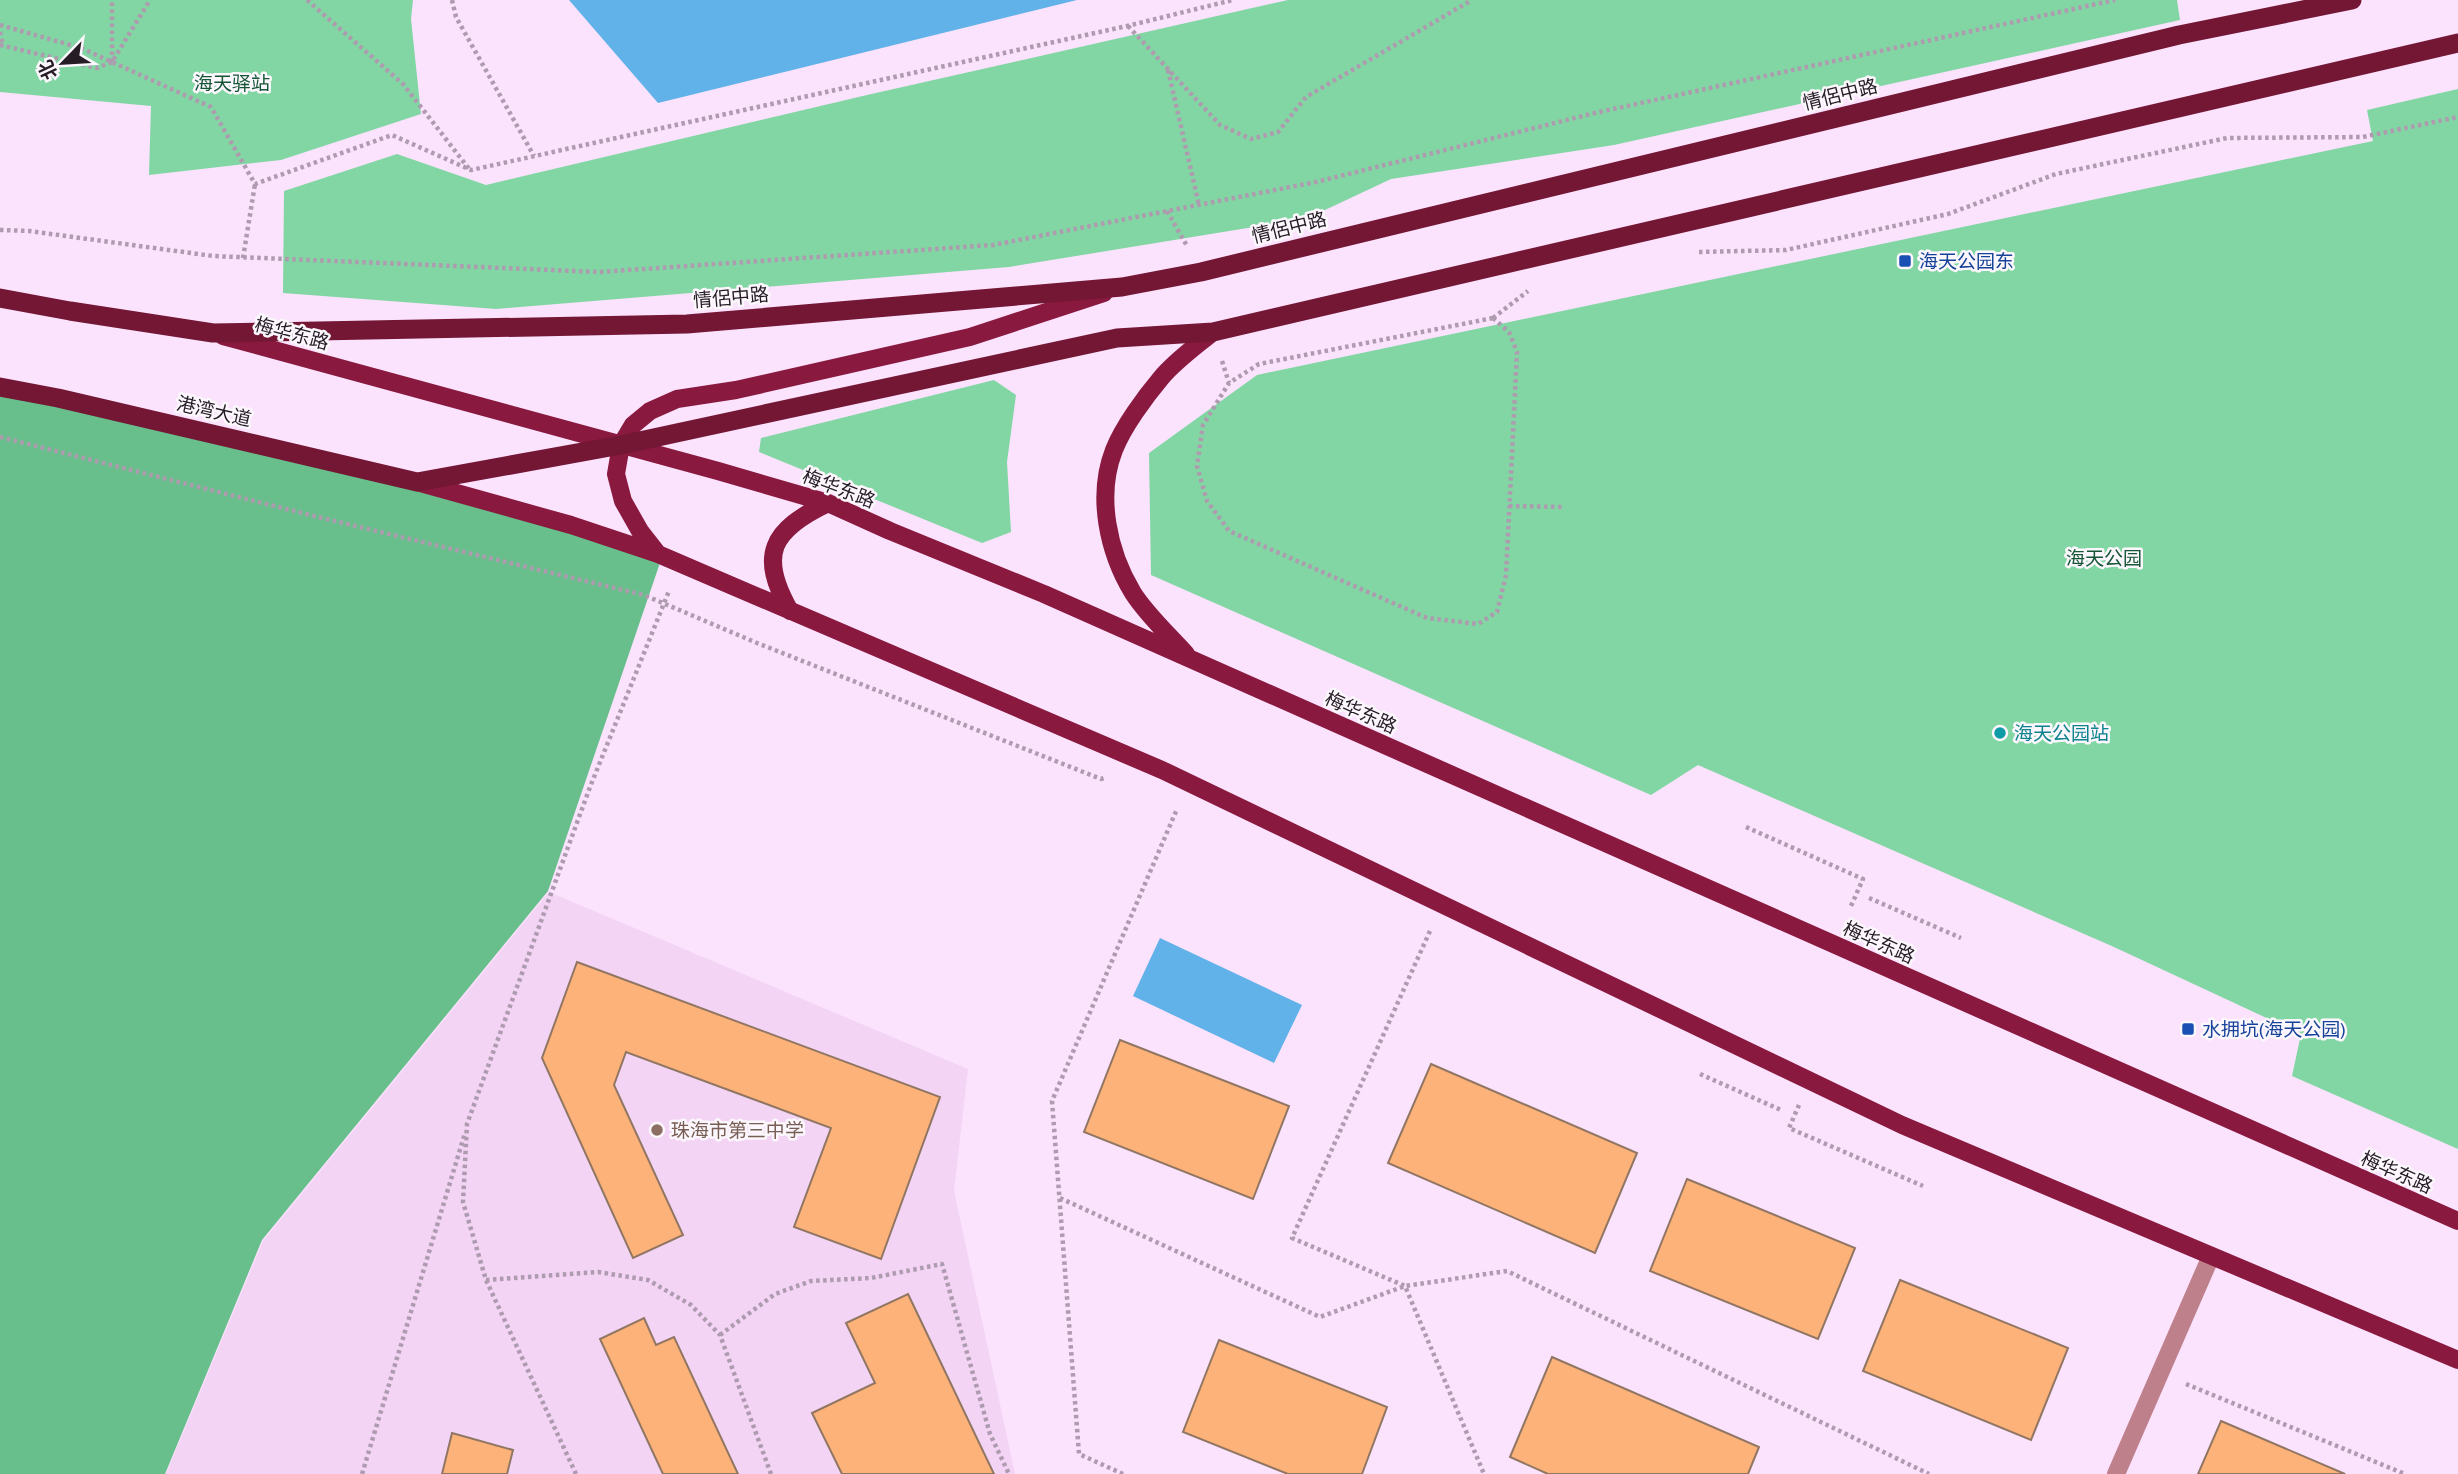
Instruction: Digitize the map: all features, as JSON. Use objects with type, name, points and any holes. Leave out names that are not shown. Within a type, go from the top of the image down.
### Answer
[{"type":"highway","name":"情侶中路","points":[[213,333],[687,324],[1122,287],[1201,272],[2179,35],[2352,0]]},
{"type":"highway","points":[[416,482],[621,445],[1117,338],[1213,332],[2458,43]]},
{"type":"highway","points":[[0,298],[213,333]]},
{"type":"highway","name":"港湾大道","points":[[0,387],[58,398],[416,482]]},
{"type":"main road","points":[[658,554],[640,531],[623,501],[616,474],[621,445],[633,425],[650,411],[677,399],[736,390],[970,337],[1122,287]]},
{"type":"main road","points":[[1190,659],[1135,596],[1116,563],[1107,527],[1106,490],[1114,450],[1135,414],[1163,376],[1213,332]]},
{"type":"main road","name":"梅华东路","points":[[213,333],[828,503],[1044,594],[2458,1222]]},
{"type":"main road","points":[[416,482],[571,525],[658,554],[1140,761],[1902,1125],[2458,1360]]},
{"type":"main road","points":[[790,611],[778,588],[771,556],[783,533],[800,516],[828,503]]},
{"type":"lane","points":[[2116,1474],[2211,1256]]},
{"type":"path","points":[[112,0],[112,62]]},
{"type":"path","points":[[0,32],[2,45],[97,68],[112,62],[150,0]]},
{"type":"path","points":[[307,0],[403,84],[471,170]]},
{"type":"path","points":[[452,0],[456,17],[534,156]]},
{"type":"path","points":[[255,184],[392,135],[471,170],[1127,26],[1233,0]]},
{"type":"path","points":[[1127,26],[1220,125],[1251,139],[1278,132],[1306,97],[1472,0]]},
{"type":"path","points":[[0,230],[29,231],[213,256],[600,272],[993,245],[1316,182],[1595,113],[2115,0]]},
{"type":"path","points":[[0,25],[81,48],[211,107],[255,184],[243,258]]},
{"type":"path","points":[[1168,69],[1199,205]]},
{"type":"path","points":[[1697,252],[1786,250],[1948,214],[2056,174],[2227,138],[2363,137],[2458,117]]},
{"type":"path","points":[[1493,318],[1509,332],[1517,352],[1506,575],[1497,612],[1478,624],[1427,618],[1229,531],[1207,501],[1197,466],[1203,425],[1229,383],[1259,364],[1493,318],[1535,285]]},
{"type":"path","points":[[0,436],[335,521],[644,595],[757,643],[1101,779],[1140,761]]},
{"type":"path","points":[[1509,506],[1565,507]]},
{"type":"path","points":[[362,1474],[467,1124],[590,787],[678,563]]},
{"type":"path","points":[[1123,1474],[1079,1454],[1052,1101],[1189,783]]},
{"type":"path","points":[[1746,827],[1863,880],[1852,906]]},
{"type":"path","points":[[1869,898],[1961,938]]},
{"type":"path","points":[[1442,905],[1292,1238],[1405,1286],[1484,1474]]},
{"type":"path","points":[[1700,1074],[1781,1110]]},
{"type":"path","points":[[1800,1104],[1789,1128],[1923,1186]]},
{"type":"path","points":[[467,1124],[463,1202],[486,1280],[576,1474]]},
{"type":"path","points":[[1060,1198],[1320,1317],[1405,1286],[1507,1272],[1929,1474]]},
{"type":"path","points":[[720,1335],[775,1294],[811,1281],[871,1278],[943,1264],[989,1434],[1009,1474]]},
{"type":"path","points":[[486,1280],[598,1272],[648,1280],[691,1305],[720,1335],[771,1474]]},
{"type":"path","points":[[2158,1378],[2186,1384],[2405,1474]]},
{"type":"shaded area","name":"珠海市第三中学","points":[[549,892],[968,1069],[954,1191],[1015,1474],[166,1474],[263,1241]]},
{"type":"green space","name":"海天驿站","points":[[0,0],[413,0],[411,19],[421,114],[281,160],[149,175],[151,106],[0,92]]},
{"type":"green space","points":[[1288,0],[2177,0],[2180,20],[1614,145],[1391,179],[1308,218],[1009,267],[496,309],[283,293],[284,191],[397,154],[486,185]]},
{"type":"green space","name":"海天公园","points":[[2458,89],[2458,1149],[2292,1076],[2301,1034],[2114,947],[1698,765],[1651,795],[1151,575],[1149,453],[1257,375],[2373,141],[2367,110]]},
{"type":"green space","points":[[994,380],[1016,395],[1007,462],[1011,532],[982,543],[759,452],[761,438]]},
{"type":"green space","points":[[0,387],[417,482],[662,557],[548,891],[262,1240],[165,1474],[0,1474]]},
{"type":"water","points":[[569,0],[1077,0],[658,103]]},
{"type":"water","points":[[1160,938],[1302,1005],[1274,1063],[1133,996]]},
{"type":"building","points":[[577,962],[940,1097],[881,1259],[794,1227],[831,1128],[626,1052],[614,1085],[683,1235],[633,1258],[542,1058]]},
{"type":"building","points":[[1120,1040],[1289,1106],[1253,1199],[1084,1132]]},
{"type":"building","points":[[1431,1064],[1637,1153],[1595,1253],[1388,1163]]},
{"type":"building","points":[[1687,1179],[1855,1248],[1818,1339],[1650,1271]]},
{"type":"building","points":[[1900,1280],[2068,1348],[2031,1440],[1863,1371]]},
{"type":"building","points":[[908,1294],[994,1474],[842,1474],[812,1413],[875,1383],[846,1323]]},
{"type":"building","points":[[644,1318],[656,1345],[674,1337],[738,1474],[663,1474],[600,1339]]},
{"type":"building","points":[[1219,1340],[1387,1407],[1362,1474],[1288,1474],[1183,1432]]},
{"type":"building","points":[[1552,1357],[1759,1447],[1748,1474],[1548,1474],[1510,1457]]},
{"type":"building","points":[[2221,1421],[2345,1474],[2198,1474]]},
{"type":"building","points":[[452,1433],[513,1450],[507,1474],[442,1474]]},
{"type":"place","name":"海天公园东","points":[[1905,261]]},
{"type":"place","name":"海天公园站","points":[[2000,733]]},
{"type":"place","name":"水拥坑(海天公园)","points":[[2188,1029]]},
{"type":"place","name":"珠海市第三中学","points":[[657,1130]]}]
